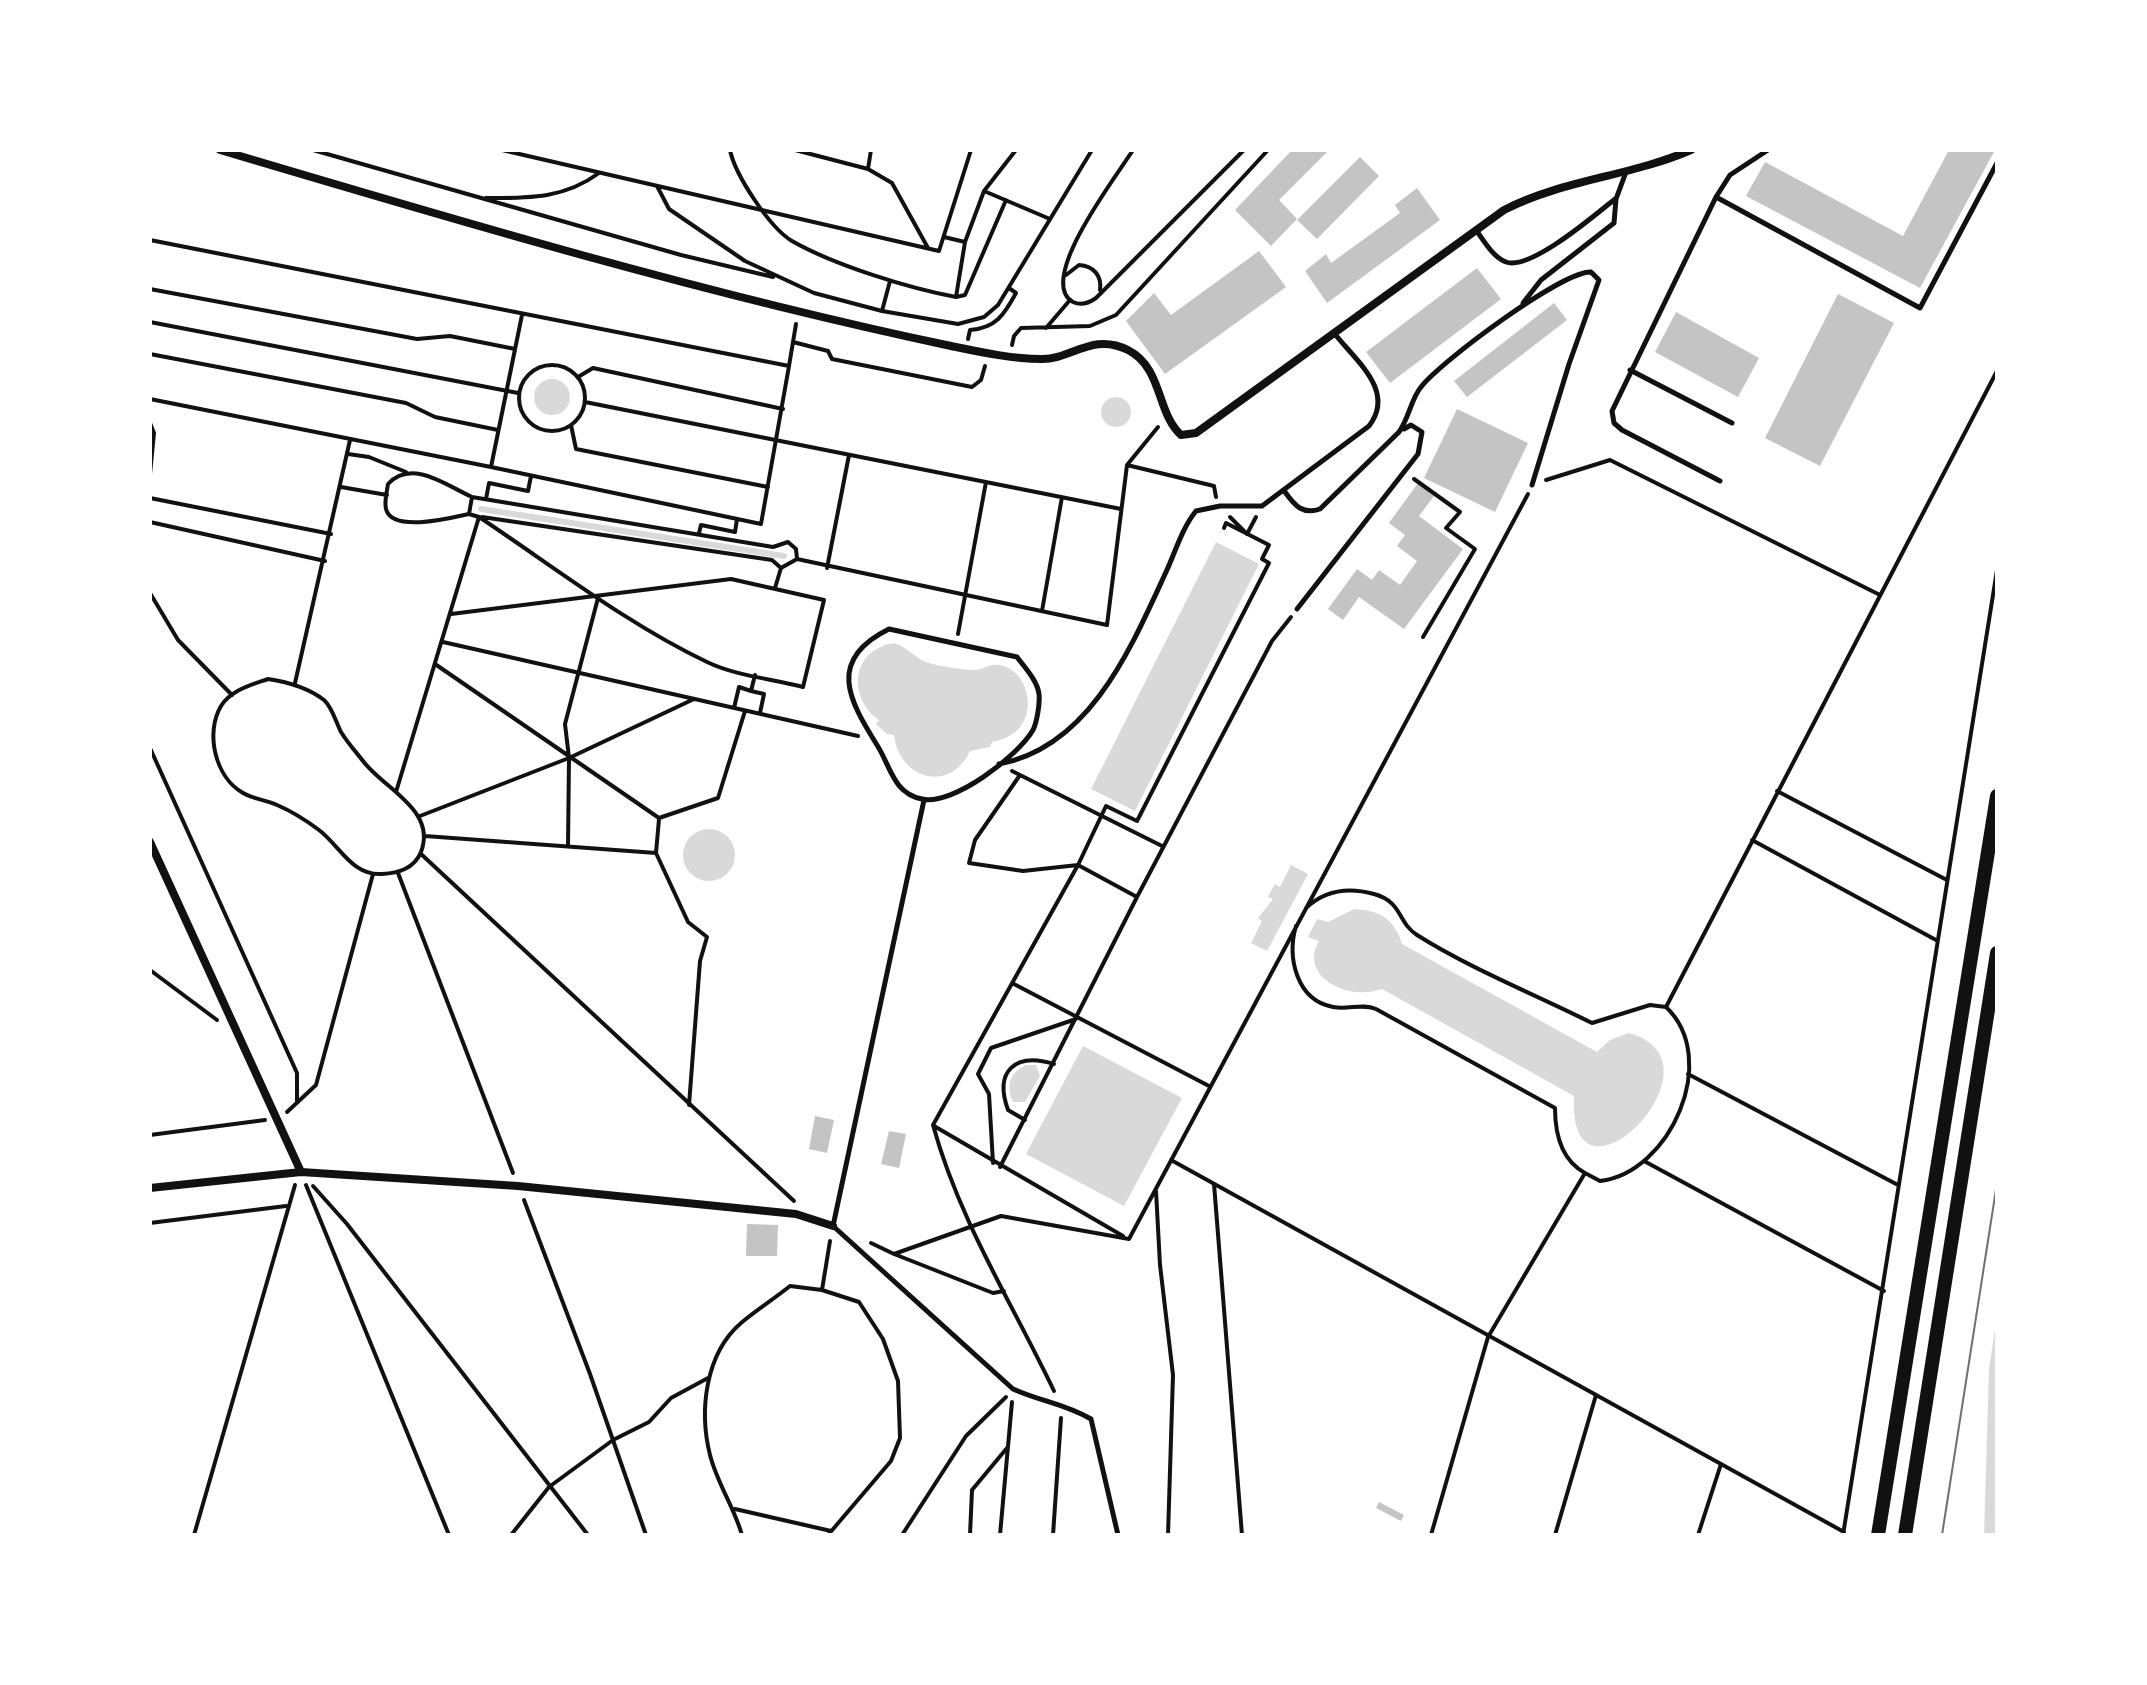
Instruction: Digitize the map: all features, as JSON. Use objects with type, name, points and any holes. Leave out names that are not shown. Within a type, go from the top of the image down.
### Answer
[{"type":"main road","points":[[1878,1535],[1997,796]]},
{"type":"main road","points":[[1905,1535],[1997,953]]},
{"type":"street","points":[[220,150],[480,228],[798,313],[977,351],[1043,360],[1101,344],[1128,350],[1139,357],[1154,377],[1166,417],[1181,435],[1196,433],[1522,200],[1626,172],[1691,150]]},
{"type":"street","points":[[150,842],[279,1118],[301,1172]]},
{"type":"street","points":[[150,1188],[301,1172],[518,1186],[812,1217],[833,1226]]},
{"type":"lane","points":[[1720,481],[1614,423],[1612,411],[1716,197],[1730,175],[1768,150]]},
{"type":"lane","points":[[1716,197],[1920,308],[1997,163]]},
{"type":"lane","points":[[1518,309],[1541,280],[1614,223],[1616,199],[1626,172]]},
{"type":"lane","points":[[1476,230],[1497,257],[1513,264],[1547,249],[1616,199]]},
{"type":"lane","points":[[1285,492],[1301,510],[1310,513],[1320,509],[1399,432],[1408,420],[1420,387],[1537,295],[1586,271],[1596,275],[1599,280],[1532,485]]},
{"type":"lane","points":[[999,764],[1027,759],[1082,720],[1129,648],[1196,511],[1220,506],[1262,506],[1285,492],[1369,426],[1379,407],[1377,387],[1334,333]]},
{"type":"lane","points":[[1630,370],[1732,423]]},
{"type":"lane","points":[[1297,609],[1418,454],[1422,432],[1411,425],[1399,432]]},
{"type":"lane","points":[[889,629],[1017,657],[1034,680],[1039,695],[1035,728],[1020,747],[962,789],[924,800],[904,791],[893,781],[872,739],[851,703],[849,672],[858,651],[870,639],[889,629]]},
{"type":"lane","points":[[924,800],[833,1226],[1013,1389],[1039,1400],[1060,1402],[1091,1419],[1118,1535]]},
{"type":"path","points":[[313,150],[681,255],[783,279]]},
{"type":"path","points":[[502,150],[939,251],[971,150]]},
{"type":"path","points":[[730,150],[741,178],[763,211],[790,240],[890,281],[956,297],[965,295],[1006,200]]},
{"type":"path","points":[[795,150],[868,169],[892,183],[928,248]]},
{"type":"path","points":[[868,169],[871,150]]},
{"type":"path","points":[[956,297],[965,242],[984,191],[1016,150]]},
{"type":"path","points":[[657,186],[669,209],[745,261],[783,279],[814,293],[882,311],[958,324],[991,313],[1092,150]]},
{"type":"path","points":[[1133,150],[1067,253],[1063,291],[1070,300],[1085,304],[1099,293],[1244,150]]},
{"type":"path","points":[[1010,355],[1018,330],[1090,326],[1116,315],[1268,150]]},
{"type":"path","points":[[480,198],[537,198],[580,188],[600,173]]},
{"type":"path","points":[[984,191],[1050,219]]},
{"type":"path","points":[[944,236],[965,242]]},
{"type":"path","points":[[150,240],[789,366]]},
{"type":"path","points":[[1064,277],[1079,265],[1092,268],[1100,279],[1099,293]]},
{"type":"path","points":[[882,311],[890,281]]},
{"type":"path","points":[[970,330],[989,328],[1000,320],[1016,293],[1009,288]]},
{"type":"path","points":[[150,289],[417,339],[450,336],[515,349]]},
{"type":"path","points":[[1046,328],[1070,300]]},
{"type":"path","points":[[150,399],[761,524],[798,313]]},
{"type":"path","points":[[491,467],[522,315]]},
{"type":"path","points":[[150,322],[518,393]]},
{"type":"path","points":[[793,342],[828,351],[832,359],[972,387],[981,380],[986,360],[977,351]]},
{"type":"path","points":[[150,354],[406,403],[435,417],[498,430]]},
{"type":"path","points":[[560,365],[578,377],[585,402],[571,425],[550,431],[530,423],[518,404],[521,382],[537,367],[560,365]]},
{"type":"path","points":[[578,377],[593,368],[783,409]]},
{"type":"path","points":[[1666,1007],[1997,371]]},
{"type":"path","points":[[585,402],[1121,509]]},
{"type":"path","points":[[775,588],[781,568],[797,559],[827,568],[1107,625],[1127,465],[1166,417]]},
{"type":"path","points":[[150,423],[154,433],[150,474]]},
{"type":"path","points":[[571,425],[576,449],[768,487]]},
{"type":"path","points":[[295,683],[325,561],[350,439]]},
{"type":"path","points":[[347,454],[369,457],[406,472],[423,474],[472,497],[773,547],[788,542],[796,549],[797,559]]},
{"type":"path","points":[[827,568],[849,455]]},
{"type":"path","points":[[1129,1239],[1532,485],[1610,460],[1880,595]]},
{"type":"path","points":[[1127,465],[1214,486],[1215,495]]},
{"type":"path","points":[[406,472],[388,484],[385,507],[390,517],[398,521],[410,523],[469,514],[772,560],[781,568]]},
{"type":"path","points":[[1405,473],[1460,512],[1446,528],[1475,549],[1423,637]]},
{"type":"path","points":[[486,499],[489,483],[528,491],[531,476]]},
{"type":"path","points":[[958,633],[986,482]]},
{"type":"path","points":[[341,487],[387,495]]},
{"type":"path","points":[[469,514],[472,497]]},
{"type":"path","points":[[1042,611],[1062,497]]},
{"type":"path","points":[[150,498],[331,534]]},
{"type":"path","points":[[451,614],[598,598],[731,579],[775,588],[824,600],[803,687],[709,663],[598,598],[479,517]]},
{"type":"path","points":[[396,792],[479,517]]},
{"type":"path","points":[[699,533],[701,525],[735,532],[737,519]]},
{"type":"path","points":[[150,522],[325,561]]},
{"type":"path","points":[[1053,1535],[1063,1434],[1060,1402],[969,1227],[947,1176],[933,1125],[1078,865],[1106,806],[1137,821],[1269,563],[1262,559],[1269,545],[1226,523],[1224,528]]},
{"type":"path","points":[[1171,1160],[1843,1534],[1997,570]]},
{"type":"path","points":[[150,593],[178,640],[232,695]]},
{"type":"path","points":[[568,846],[569,758],[565,724],[598,598]]},
{"type":"path","points":[[1000,1167],[1079,1018],[1162,846],[1272,641],[1297,609]]},
{"type":"path","points":[[443,642],[872,739]]},
{"type":"path","points":[[435,664],[659,818]]},
{"type":"path","points":[[751,691],[755,675]]},
{"type":"path","points":[[268,679],[295,683],[326,702],[343,735],[373,773],[420,816],[425,836],[421,854],[412,866],[398,873],[373,874],[358,869],[321,831],[278,805],[242,792],[227,779],[216,758],[213,733],[221,706],[232,695],[238,689],[268,679]]},
{"type":"path","points":[[734,708],[739,687],[764,694],[760,713]]},
{"type":"path","points":[[420,816],[569,758],[695,698]]},
{"type":"path","points":[[659,818],[718,798],[746,710]]},
{"type":"path","points":[[150,748],[297,1073],[297,1104]]},
{"type":"path","points":[[999,764],[1162,846]]},
{"type":"path","points":[[1020,775],[975,840],[969,863],[1023,871],[1078,865],[1137,897]]},
{"type":"path","points":[[1777,791],[1946,879]]},
{"type":"path","points":[[659,818],[656,853],[688,922],[707,937],[700,961],[689,1105]]},
{"type":"path","points":[[425,836],[656,853]]},
{"type":"path","points":[[1752,840],[1937,941]]},
{"type":"path","points":[[421,854],[812,1217]]},
{"type":"path","points":[[398,873],[518,1186],[646,1535]]},
{"type":"path","points":[[150,1135],[279,1118],[316,1085],[373,874]]},
{"type":"path","points":[[1329,893],[1373,894],[1398,907],[1411,931],[1592,1023],[1650,1005],[1666,1007],[1682,1029],[1688,1074],[1682,1106],[1672,1128],[1633,1170],[1600,1181],[1585,1173],[1575,1167],[1564,1153],[1555,1108],[1376,1009],[1367,1005],[1331,1007],[1303,987],[1291,961],[1300,915],[1320,896],[1329,893]]},
{"type":"path","points":[[150,970],[220,1023]]},
{"type":"path","points":[[1012,983],[1209,1086]]},
{"type":"path","points":[[993,1163],[989,1094],[978,1074],[991,1048],[1079,1018]]},
{"type":"path","points":[[973,1055],[985,1061]]},
{"type":"path","points":[[1025,1120],[1008,1110],[1002,1092],[1007,1070],[1019,1063],[1041,1060],[1054,1064]]},
{"type":"path","points":[[1688,1074],[1898,1185]]},
{"type":"path","points":[[933,1125],[993,1163],[1129,1239]]},
{"type":"path","points":[[1644,1161],[1884,1291]]},
{"type":"path","points":[[194,1535],[286,1206],[301,1172]]},
{"type":"path","points":[[301,1172],[347,1224],[588,1535]]},
{"type":"path","points":[[301,1172],[449,1535]]},
{"type":"path","points":[[1430,1534],[1488,1337],[1585,1173]]},
{"type":"path","points":[[1214,1184],[1242,1535]]},
{"type":"path","points":[[1156,1188],[1160,1265],[1173,1375],[1168,1535]]},
{"type":"path","points":[[150,1223],[286,1206]]},
{"type":"path","points":[[894,1254],[1001,1216],[1129,1239]]},
{"type":"path","points":[[822,1290],[833,1226]]},
{"type":"path","points":[[868,1241],[993,1293],[1004,1291]]},
{"type":"path","points":[[735,1509],[830,1533],[891,1461],[900,1438],[902,1411],[893,1359],[859,1302],[822,1290],[790,1286],[739,1324],[720,1349],[708,1378],[705,1402],[710,1456],[735,1509],[742,1535]]},
{"type":"path","points":[[511,1535],[549,1487],[613,1440],[649,1422],[671,1398],[708,1378]]},
{"type":"path","points":[[1000,1535],[1013,1389]]},
{"type":"path","points":[[902,1535],[966,1436],[1013,1389]]},
{"type":"path","points":[[1555,1535],[1596,1395]]},
{"type":"path","points":[[970,1535],[972,1490],[1009,1447]]},
{"type":"path","points":[[1698,1535],[1721,1464]]},
{"type":"shaded area","points":[[552,379],[565,384],[570,397],[565,410],[552,415],[539,410],[534,397],[539,384]]},
{"type":"shaded area","points":[[1116,397],[1127,401],[1131,412],[1127,423],[1116,427],[1105,423],[1101,412],[1105,401]]},
{"type":"shaded area","points":[[1216,542],[1259,564],[1135,811],[1091,789]]},
{"type":"shaded area","points":[[894,643],[937,665],[969,670],[992,665],[1009,668],[1021,680],[1027,695],[1027,712],[1022,725],[1009,736],[992,742],[990,747],[970,751],[950,773],[926,776],[915,771],[898,750],[894,735],[887,734],[876,724],[879,720],[862,699],[858,687],[862,664],[869,655],[880,647]]},
{"type":"shaded area","points":[[709,829],[727,837],[735,855],[727,873],[709,881],[691,873],[683,855],[691,837]]},
{"type":"shaded area","points":[[1291,865],[1308,874],[1267,951],[1251,943],[1262,921],[1258,918],[1273,899],[1268,897],[1275,884],[1280,887]]},
{"type":"shaded area","points":[[1354,909],[1371,911],[1385,918],[1395,928],[1402,944],[1597,1052],[1610,1040],[1629,1033],[1656,1049],[1664,1074],[1656,1100],[1638,1125],[1616,1142],[1594,1146],[1579,1132],[1574,1096],[1382,989],[1354,992],[1330,983],[1320,975],[1315,965],[1314,953],[1319,941],[1308,937],[1317,919],[1328,922]]},
{"type":"shaded area","points":[[1083,1046],[1182,1098],[1124,1206],[1026,1154]]},
{"type":"shaded area","points":[[1026,1065],[1036,1065],[1040,1076],[1025,1102],[1013,1102],[1010,1080]]},
{"type":"shaded area","points":[[1997,1317],[1997,1535],[1984,1535],[1989,1369]]},
{"type":"building","points":[[1292,150],[1329,150],[1279,200],[1297,219],[1271,246],[1235,210]]},
{"type":"building","points":[[1949,150],[1995,150],[1920,288],[1746,196],[1765,162],[1903,236]]},
{"type":"building","points":[[1360,157],[1379,176],[1317,239],[1297,220]]},
{"type":"building","points":[[1417,188],[1440,220],[1327,303],[1305,271],[1326,254],[1331,263],[1400,213],[1395,205]]},
{"type":"building","points":[[1259,251],[1286,287],[1165,374],[1126,321],[1154,293],[1171,315]]},
{"type":"building","points":[[1477,268],[1501,299],[1390,383],[1366,352]]},
{"type":"building","points":[[1838,294],[1894,323],[1820,466],[1765,438]]},
{"type":"building","points":[[1554,303],[1567,320],[1467,397],[1454,381]]},
{"type":"building","points":[[1676,312],[1759,358],[1738,397],[1655,352]]},
{"type":"building","points":[[1457,409],[1528,443],[1495,512],[1424,478]]},
{"type":"building","points":[[1418,483],[1434,496],[1419,516],[1463,549],[1404,629],[1359,597],[1343,620],[1328,609],[1357,569],[1372,580],[1379,570],[1400,585],[1417,561],[1397,546],[1405,535],[1389,523]]},
{"type":"building","points":[[815,1116],[834,1120],[827,1153],[809,1149]]},
{"type":"building","points":[[889,1131],[906,1134],[899,1168],[881,1164]]},
{"type":"building","points":[[747,1224],[778,1225],[777,1256],[746,1256]]},
{"type":"building","points":[[1379,1502],[1404,1515],[1401,1521],[1376,1508]]},
{"type":"waterway","points":[[481,509],[784,556]]},
{"type":"tram line","points":[[1942,1535],[1997,1183]]}]
